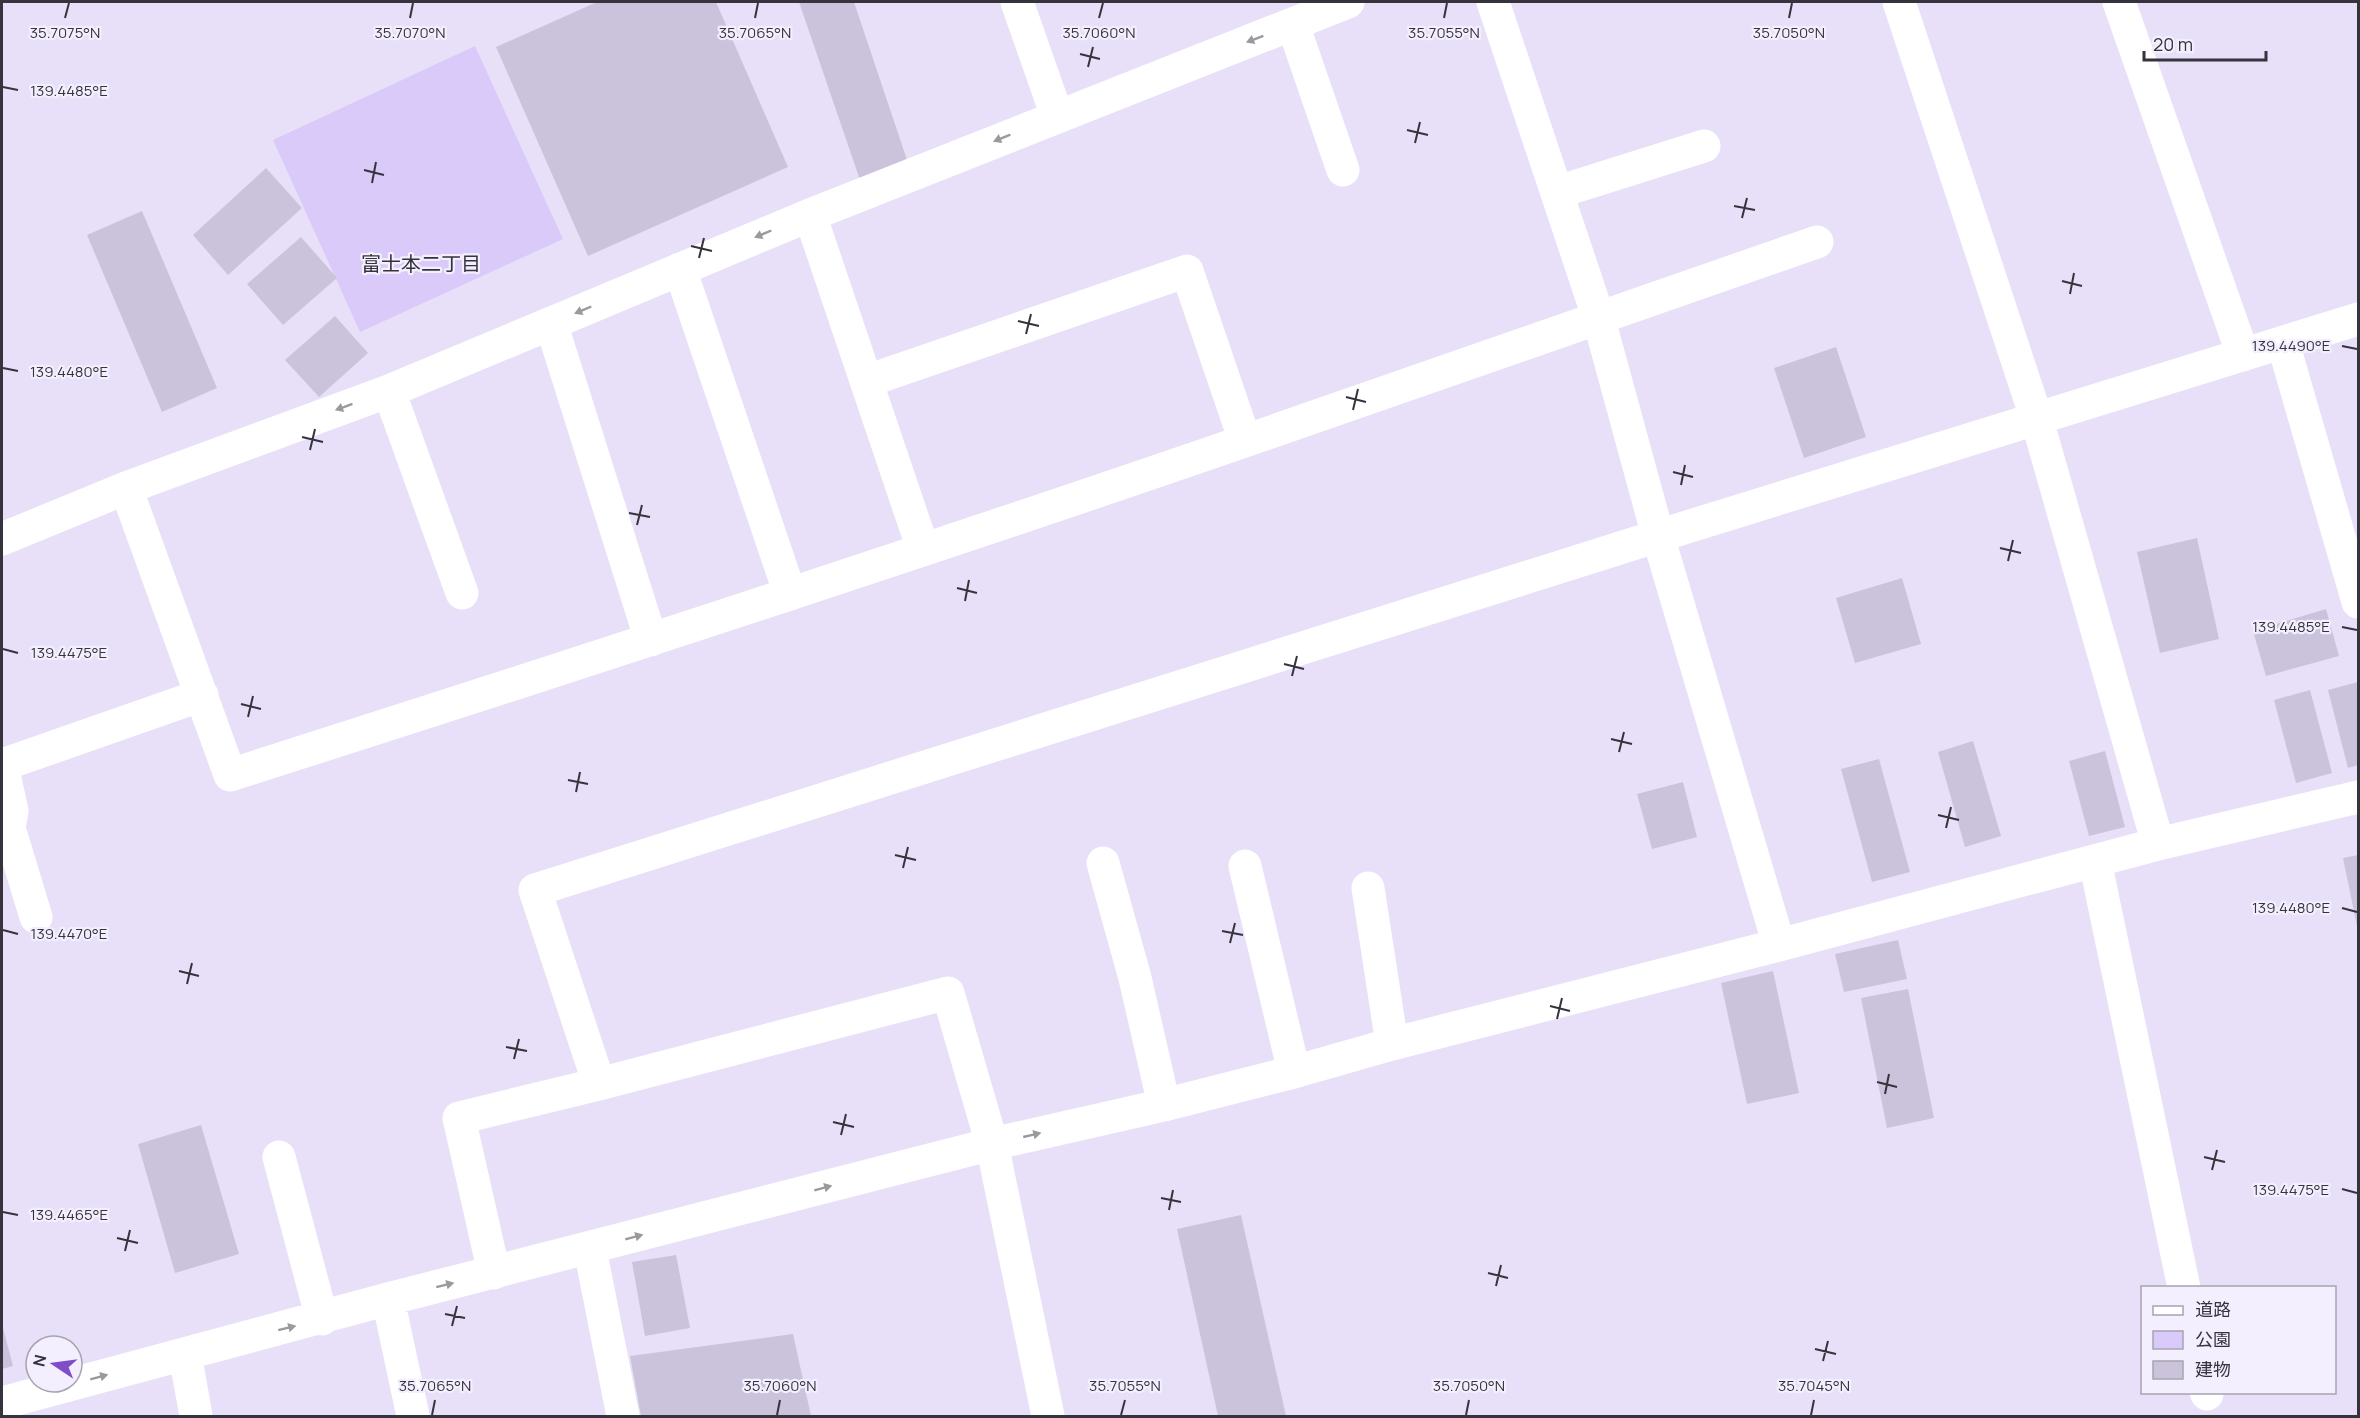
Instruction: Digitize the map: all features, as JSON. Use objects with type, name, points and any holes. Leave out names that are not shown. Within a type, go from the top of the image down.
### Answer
[{"type":"street","points":[[1017,2],[1057,116]]},
{"type":"street","points":[[2,539],[126,488],[389,391],[810,215],[1348,2]]},
{"type":"street","points":[[1493,2],[1598,316],[1658,537],[1779,945]]},
{"type":"street","points":[[1899,2],[2037,420],[2158,844]]},
{"type":"street","points":[[2119,2],[2243,355]]},
{"type":"street","points":[[1293,25],[1342,170]]},
{"type":"street","points":[[1558,192],[1704,146]]},
{"type":"street","points":[[810,215],[923,549]]},
{"type":"street","points":[[126,488],[230,775],[790,594],[1245,441],[1598,316],[1817,242]]},
{"type":"street","points":[[680,269],[790,594]]},
{"type":"street","points":[[867,381],[1187,271],[1245,441]]},
{"type":"street","points":[[599,1084],[535,890],[2358,320]]},
{"type":"street","points":[[551,323],[651,640]]},
{"type":"street","points":[[2283,343],[2358,602]]},
{"type":"street","points":[[389,391],[462,593]]},
{"type":"street","points":[[36,916],[5,829],[12,811],[2,765],[202,695]]},
{"type":"street","points":[[2,1403],[322,1319],[388,1299],[992,1144],[1164,1105],[1294,1072],[1392,1044],[1779,945],[2158,844],[2358,797]]},
{"type":"street","points":[[2095,861],[2184,1286]]},
{"type":"street","points":[[1103,863],[1135,978],[1164,1105]]},
{"type":"street","points":[[1245,866],[1294,1072]]},
{"type":"street","points":[[1368,888],[1392,1044]]},
{"type":"street","points":[[494,1273],[459,1118],[948,993],[992,1144],[1048,1416]]},
{"type":"street","points":[[279,1157],[322,1319]]},
{"type":"street","points":[[590,1249],[622,1416]]},
{"type":"street","points":[[388,1299],[413,1416]]},
{"type":"street","points":[[185,1354],[196,1416]]},
{"type":"green space","points":[[475,46],[563,239],[360,332],[273,140]]},
{"type":"building","points":[[597,2],[716,2],[788,167],[588,256],[496,47]]},
{"type":"building","points":[[799,2],[854,2],[908,163],[860,180]]},
{"type":"building","points":[[266,168],[302,208],[228,275],[193,235]]},
{"type":"building","points":[[142,211],[217,388],[162,412],[87,235]]},
{"type":"building","points":[[301,237],[337,278],[283,325],[247,284]]},
{"type":"building","points":[[335,316],[368,353],[319,397],[285,360]]},
{"type":"building","points":[[1836,347],[1866,437],[1804,458],[1774,368]]},
{"type":"building","points":[[2197,538],[2219,639],[2160,653],[2137,552]]},
{"type":"building","points":[[1902,578],[1921,644],[1855,663],[1836,598]]},
{"type":"building","points":[[2326,609],[2339,656],[2266,676],[2253,631]]},
{"type":"building","points":[[2358,682],[2358,765],[2348,768],[2328,690]]},
{"type":"building","points":[[2310,690],[2332,773],[2296,783],[2274,700]]},
{"type":"building","points":[[1973,741],[2001,836],[1965,847],[1938,752]]},
{"type":"building","points":[[2105,751],[2125,827],[2089,836],[2069,761]]},
{"type":"building","points":[[1879,759],[1910,872],[1872,882],[1841,769]]},
{"type":"building","points":[[1683,782],[1697,837],[1652,849],[1637,794]]},
{"type":"building","points":[[2358,855],[2358,926],[2357,926],[2343,858]]},
{"type":"building","points":[[1898,940],[1907,979],[1844,992],[1835,954]]},
{"type":"building","points":[[1773,971],[1799,1093],[1747,1104],[1721,983]]},
{"type":"building","points":[[1908,989],[1934,1118],[1887,1128],[1861,998]]},
{"type":"building","points":[[201,1125],[239,1254],[175,1273],[138,1144]]},
{"type":"building","points":[[1241,1215],[1286,1416],[1218,1416],[1177,1229]]},
{"type":"building","points":[[676,1255],[690,1328],[645,1336],[632,1262]]},
{"type":"building","points":[[2,1324],[13,1366],[2,1369]]},
{"type":"building","points":[[793,1334],[811,1416],[641,1416],[630,1356]]},
{"type":"district","name":"富士本二丁目","points":[[421,263]]}]
